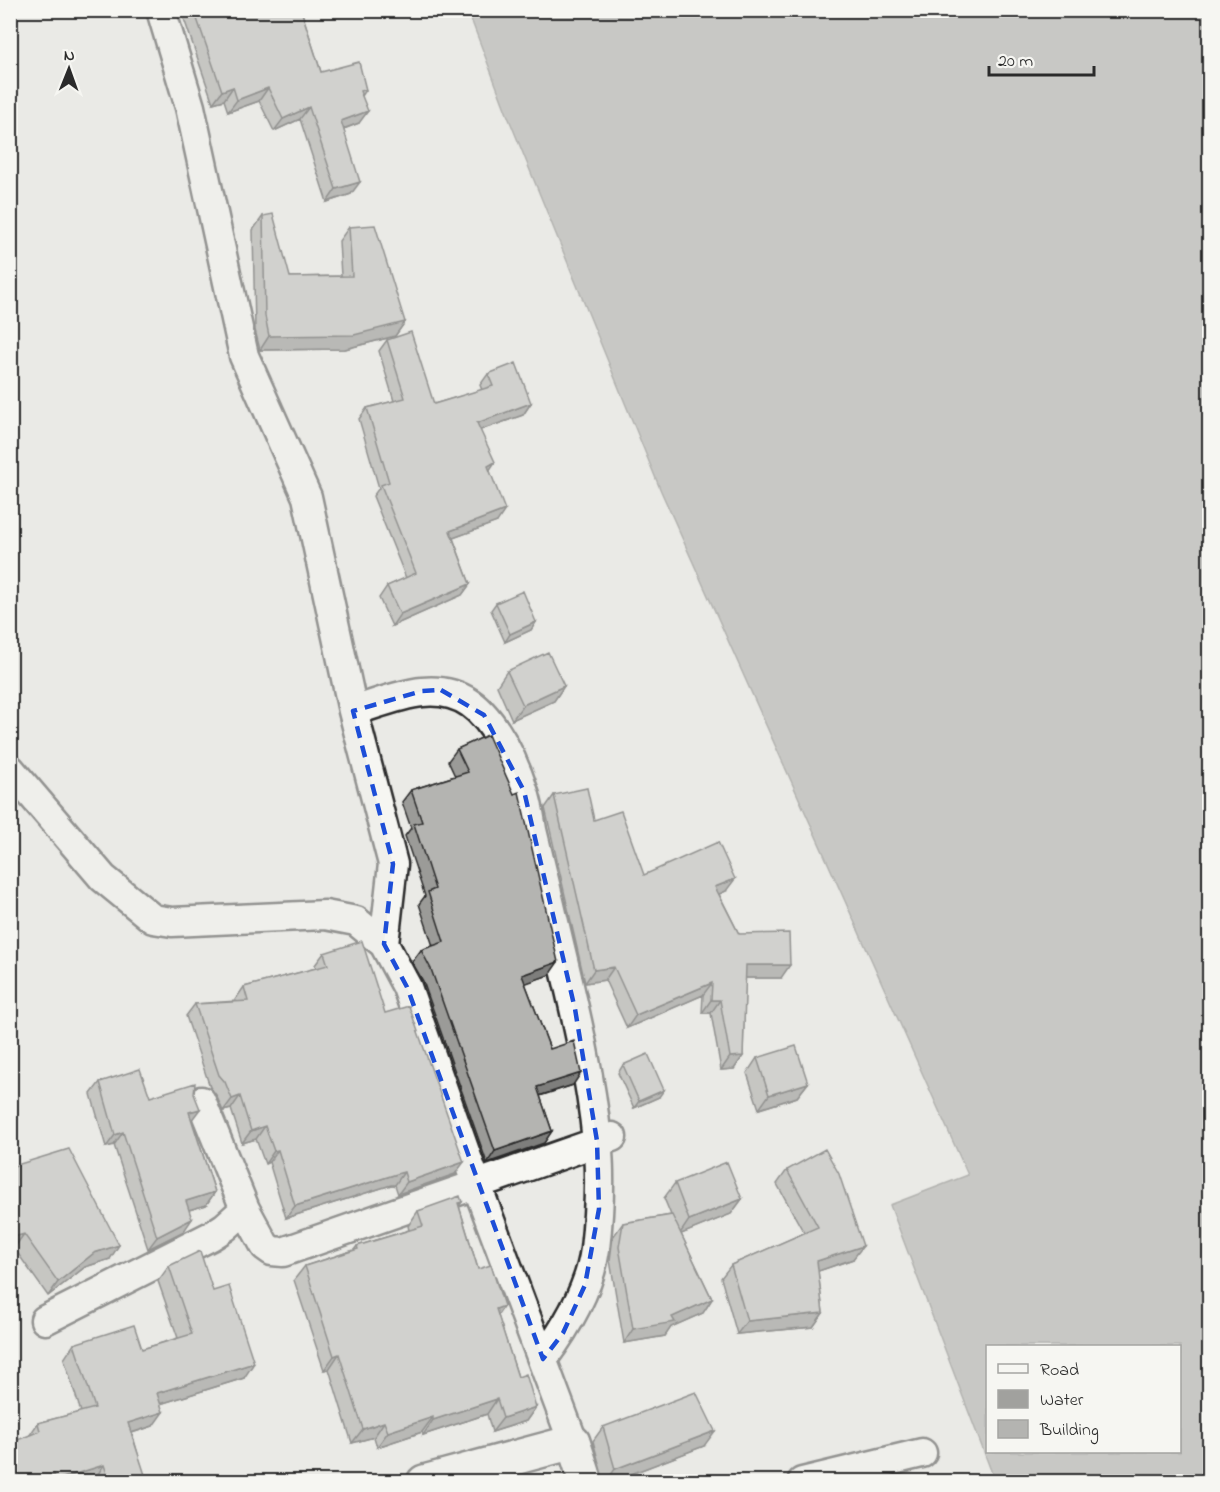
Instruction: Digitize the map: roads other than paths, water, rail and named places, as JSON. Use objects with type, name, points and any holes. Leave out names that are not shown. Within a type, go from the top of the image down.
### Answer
[{"type":"street","points":[[160,10],[190,107],[244,357],[307,497],[353,711],[393,864],[384,944]]},
{"type":"street","points":[[353,711],[422,691],[441,690],[456,695],[484,715],[499,738],[524,791],[604,1139],[595,1253],[585,1286],[567,1325],[543,1359]]},
{"type":"street","points":[[10,769],[103,878],[153,919],[172,922],[326,915],[356,921],[384,944],[407,987],[586,1482]]},
{"type":"street","points":[[201,1101],[245,1209],[266,1246],[272,1251],[283,1252],[604,1139]]},
{"type":"street","points":[[45,1320],[211,1236],[245,1209]]},
{"type":"street","points":[[424,1482],[573,1442]]},
{"type":"street","points":[[802,1482],[922,1453]]},
{"type":"water","points":[[468,11],[1209,11],[1209,1481],[995,1481],[890,1205],[968,1175],[661,491],[507,114]]}]
